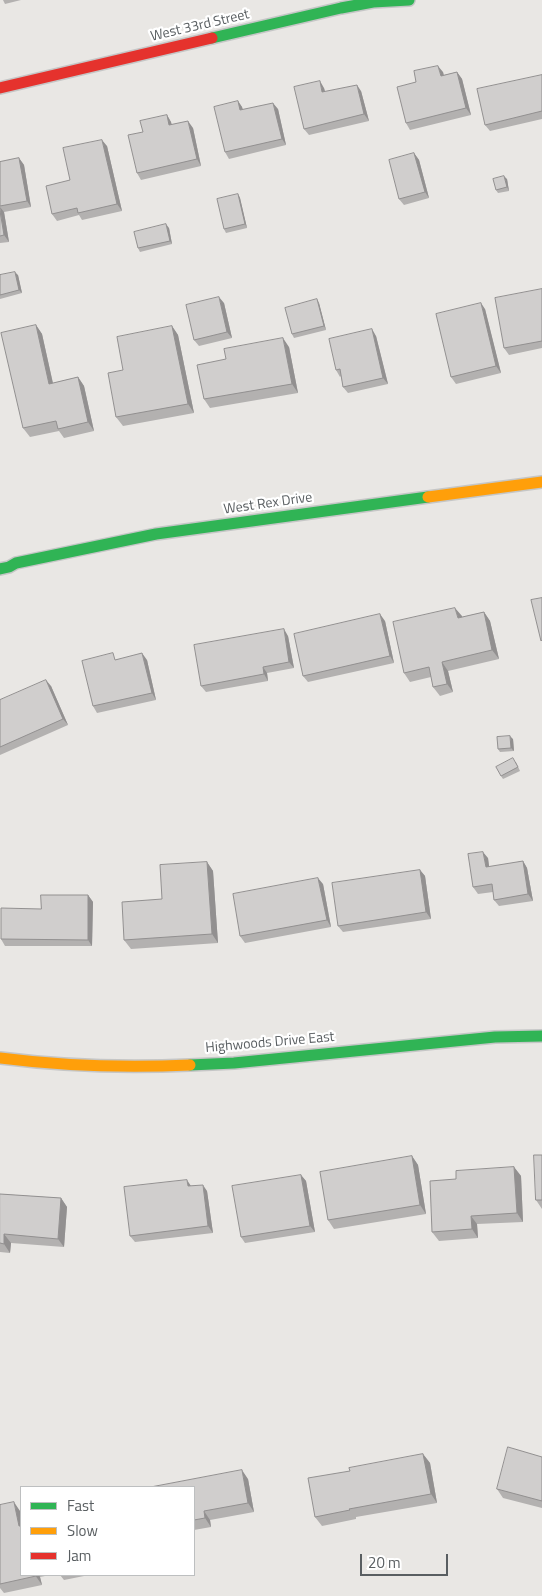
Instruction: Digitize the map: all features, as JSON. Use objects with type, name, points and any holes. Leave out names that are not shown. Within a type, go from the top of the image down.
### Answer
[{"type":"street","name":"West 33rd Street","points":[[0,88],[341,8],[373,2],[409,0]]},
{"type":"street","name":"West Rex Drive","points":[[0,568],[9,567],[16,562],[156,534],[542,482]]},
{"type":"street","name":"Highwoods Drive East","points":[[0,1058],[38,1063],[151,1066],[234,1063],[495,1037],[542,1036]]},
{"type":"building","points":[[438,66],[441,76],[457,72],[466,108],[406,123],[397,87],[416,82],[414,71]]},
{"type":"building","points":[[542,75],[542,111],[485,125],[477,89]]},
{"type":"building","points":[[320,81],[322,92],[357,85],[364,114],[304,129],[294,87]]},
{"type":"building","points":[[238,101],[240,110],[273,103],[282,139],[225,152],[214,107]]},
{"type":"building","points":[[167,115],[169,125],[188,121],[197,159],[137,173],[128,135],[143,132],[140,121]]},
{"type":"building","points":[[102,140],[117,204],[78,213],[77,208],[52,214],[46,186],[70,180],[63,148]]},
{"type":"building","points":[[414,153],[425,192],[399,199],[389,160]]},
{"type":"building","points":[[19,158],[27,201],[0,206],[0,162]]},
{"type":"building","points":[[504,176],[507,187],[496,190],[493,179]]},
{"type":"building","points":[[238,194],[245,224],[224,229],[217,199]]},
{"type":"building","points":[[0,211],[4,235],[0,236]]},
{"type":"building","points":[[166,224],[170,241],[138,248],[134,232]]},
{"type":"building","points":[[15,272],[19,290],[0,295],[0,275]]},
{"type":"building","points":[[542,289],[542,341],[504,348],[495,298]]},
{"type":"building","points":[[219,297],[227,332],[194,340],[186,305]]},
{"type":"building","points":[[317,299],[324,326],[292,334],[285,308]]},
{"type":"building","points":[[481,303],[496,366],[451,377],[436,314]]},
{"type":"building","points":[[36,325],[49,384],[78,377],[88,422],[58,429],[56,421],[23,428],[1,333]]},
{"type":"building","points":[[172,326],[188,404],[116,417],[108,373],[123,370],[117,337]]},
{"type":"building","points":[[372,329],[383,378],[343,387],[340,369],[336,370],[329,339]]},
{"type":"building","points":[[283,338],[292,384],[204,399],[197,365],[226,359],[224,349]]},
{"type":"building","points":[[542,598],[542,640],[541,641],[531,600]]},
{"type":"building","points":[[455,608],[458,618],[484,612],[492,650],[442,662],[447,684],[433,687],[429,667],[404,673],[393,622]]},
{"type":"building","points":[[380,614],[390,656],[303,676],[294,634]]},
{"type":"building","points":[[284,629],[289,662],[263,667],[264,674],[201,686],[194,645]]},
{"type":"building","points":[[113,653],[115,660],[142,653],[152,693],[93,706],[82,661]]},
{"type":"building","points":[[46,680],[63,719],[0,747],[0,700]]},
{"type":"building","points":[[510,736],[511,748],[498,749],[497,737]]},
{"type":"building","points":[[513,758],[518,767],[501,776],[496,767]]},
{"type":"building","points":[[483,852],[486,867],[523,861],[528,894],[494,900],[492,884],[473,887],[468,854]]},
{"type":"building","points":[[207,862],[212,934],[124,940],[122,902],[162,899],[160,865]]},
{"type":"building","points":[[420,870],[426,912],[338,926],[332,883]]},
{"type":"building","points":[[318,878],[327,920],[240,936],[233,894]]},
{"type":"building","points":[[41,895],[88,895],[88,940],[1,939],[1,908],[41,909]]},
{"type":"building","points":[[534,1155],[542,1155],[542,1200],[536,1200]]},
{"type":"building","points":[[412,1156],[420,1205],[328,1220],[320,1172]]},
{"type":"building","points":[[514,1167],[517,1213],[471,1216],[472,1229],[432,1232],[430,1181],[456,1179],[456,1171]]},
{"type":"building","points":[[301,1175],[310,1226],[241,1237],[232,1186]]},
{"type":"building","points":[[187,1180],[188,1186],[203,1185],[208,1226],[130,1236],[124,1187]]},
{"type":"building","points":[[0,1194],[61,1198],[58,1239],[4,1234],[4,1244],[0,1243]]},
{"type":"building","points":[[508,1447],[542,1457],[542,1501],[497,1489]]},
{"type":"building","points":[[423,1454],[431,1494],[315,1517],[308,1478],[350,1471],[349,1468]]},
{"type":"building","points":[[242,1470],[248,1503],[204,1511],[205,1518],[195,1520],[195,1486],[156,1486]]},
{"type":"building","points":[[14,1502],[20,1526],[20,1576],[36,1576],[0,1584],[0,1505]]},
{"type":"traffic: fast","points":[[212,38],[341,8],[373,2],[409,0]]},
{"type":"traffic: fast","points":[[0,569],[16,563],[156,534],[428,497]]},
{"type":"traffic: fast","points":[[190,1065],[234,1063],[495,1037],[542,1036]]},
{"type":"traffic: slow","points":[[428,497],[542,482]]},
{"type":"traffic: slow","points":[[0,1058],[95,1066],[190,1065]]},
{"type":"traffic: jam","points":[[0,88],[212,38]]}]
